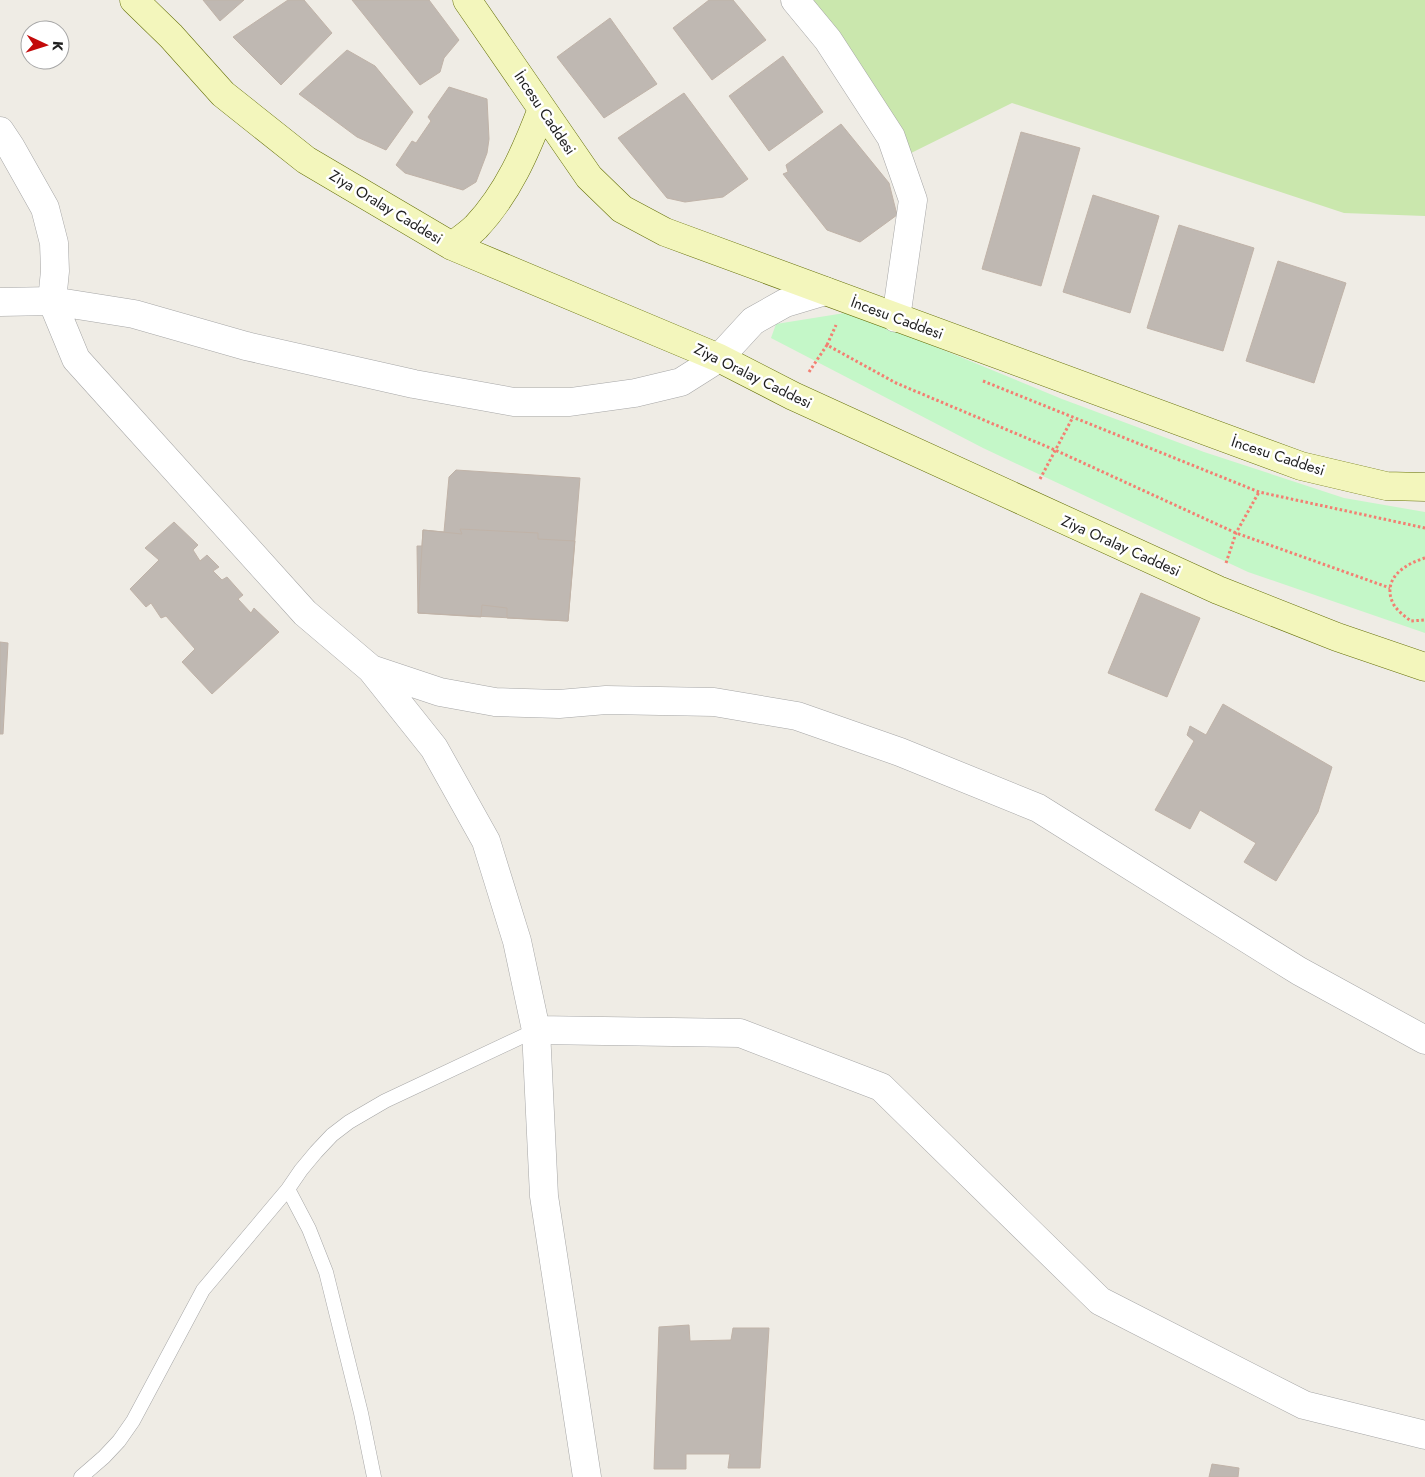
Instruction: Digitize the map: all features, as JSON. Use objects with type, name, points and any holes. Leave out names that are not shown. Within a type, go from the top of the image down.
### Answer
[{"type":"main road","name":"Ziya Oralay Caddesi","points":[[134,0],[171,36],[223,94],[306,160],[452,246],[719,358],[792,396],[1218,590],[1346,640],[1425,667]]},
{"type":"main road","name":"İncesu Caddesi","points":[[467,0],[589,177],[622,209],[665,232],[1301,466],[1386,486],[1425,487]]},
{"type":"main road","points":[[452,246],[475,227],[497,202],[529,144],[542,109]]},
{"type":"street","points":[[795,0],[828,40],[891,138],[913,200],[896,318]]},
{"type":"street","points":[[0,131],[45,208],[54,243],[55,271],[52,301],[76,360],[305,613],[371,668],[434,748],[486,841],[517,942],[536,1030],[544,1196],[588,1477]]},
{"type":"street","points":[[0,302],[52,301],[134,314],[246,346],[414,384],[514,402],[570,402],[636,393],[681,382],[719,358],[753,321],[785,303],[825,292]]},
{"type":"street","points":[[371,668],[440,692],[495,702],[559,704],[606,700],[714,702],[797,716],[900,752],[1038,808],[1299,970],[1425,1040]]},
{"type":"street","points":[[536,1030],[740,1034],[881,1087],[1100,1301],[1304,1404],[1425,1435]]},
{"type":"lane","points":[[81,1477],[109,1451],[133,1421],[203,1290],[288,1189],[316,1152],[348,1122],[385,1101],[536,1030]]},
{"type":"lane","points":[[288,1189],[309,1229],[326,1272],[374,1477]]},
{"type":"path","points":[[792,396],[827,345],[837,323]]},
{"type":"path","points":[[827,345],[896,383],[1055,450],[1236,533],[1390,588]]},
{"type":"path","points":[[982,381],[1259,492],[1425,528]]},
{"type":"path","points":[[1028,504],[1073,417]]},
{"type":"path","points":[[1218,590],[1236,533],[1259,492]]},
{"type":"path","points":[[1425,558],[1408,564],[1397,572],[1390,588],[1393,603],[1411,622],[1425,620]]},
{"type":"green space","points":[[795,0],[1425,0],[1425,216],[1344,213],[1012,103],[899,159]]},
{"type":"green space","points":[[851,312],[1062,399],[1204,452],[1344,498],[1425,512],[1425,633],[1248,572],[983,448],[771,338],[776,324]]},
{"type":"building","points":[[203,0],[244,0],[220,21]]},
{"type":"building","points":[[288,0],[304,0],[332,33],[281,85],[233,37]]},
{"type":"building","points":[[352,0],[429,0],[459,40],[444,58],[440,72],[420,85]]},
{"type":"building","points":[[709,0],[733,0],[766,40],[712,80],[673,28]]},
{"type":"building","points":[[610,18],[657,84],[604,118],[557,57]]},
{"type":"building","points":[[347,50],[375,66],[413,112],[386,150],[357,137],[299,94]]},
{"type":"building","points":[[783,56],[823,112],[769,151],[729,96]]},
{"type":"building","points":[[449,87],[487,99],[489,139],[487,153],[476,182],[463,190],[405,173],[396,165],[412,141],[416,143],[431,121],[428,117]]},
{"type":"building","points":[[684,93],[748,179],[723,197],[685,202],[667,198],[618,138]]},
{"type":"building","points":[[841,124],[889,183],[897,215],[860,242],[827,230],[783,174],[788,172],[786,165]]},
{"type":"building","points":[[1021,132],[1080,148],[1041,286],[982,269]]},
{"type":"building","points":[[1093,195],[1159,216],[1130,313],[1063,292]]},
{"type":"building","points":[[1179,225],[1254,248],[1223,351],[1147,328]]},
{"type":"building","points":[[1278,261],[1346,283],[1314,383],[1246,361]]},
{"type":"building","points":[[456,470],[580,478],[568,621],[418,613],[417,546],[422,546],[423,530],[444,532],[449,477]]},
{"type":"building","points":[[174,522],[198,545],[193,550],[200,561],[207,555],[219,567],[213,571],[222,580],[227,577],[243,595],[238,599],[251,613],[254,608],[279,632],[212,694],[182,662],[195,649],[166,616],[161,618],[151,603],[146,607],[130,589],[159,560],[145,548]]},
{"type":"building","points":[[460,529],[538,533],[538,539],[575,541],[568,621],[507,618],[507,608],[482,605],[481,617],[418,613],[423,530],[462,534]]},
{"type":"building","points":[[1141,593],[1200,618],[1167,697],[1108,673]]},
{"type":"building","points":[[0,642],[8,643],[3,734],[0,734]]},
{"type":"building","points":[[1223,704],[1332,767],[1318,812],[1276,881],[1244,862],[1256,843],[1200,810],[1190,829],[1155,810],[1194,741],[1187,735],[1190,726],[1206,735]]},
{"type":"building","points":[[689,1325],[690,1341],[731,1340],[733,1328],[769,1328],[760,1468],[728,1468],[730,1454],[686,1454],[686,1469],[654,1469],[659,1327]]},
{"type":"building","points":[[1212,1464],[1239,1468],[1238,1477],[1209,1477]]}]
